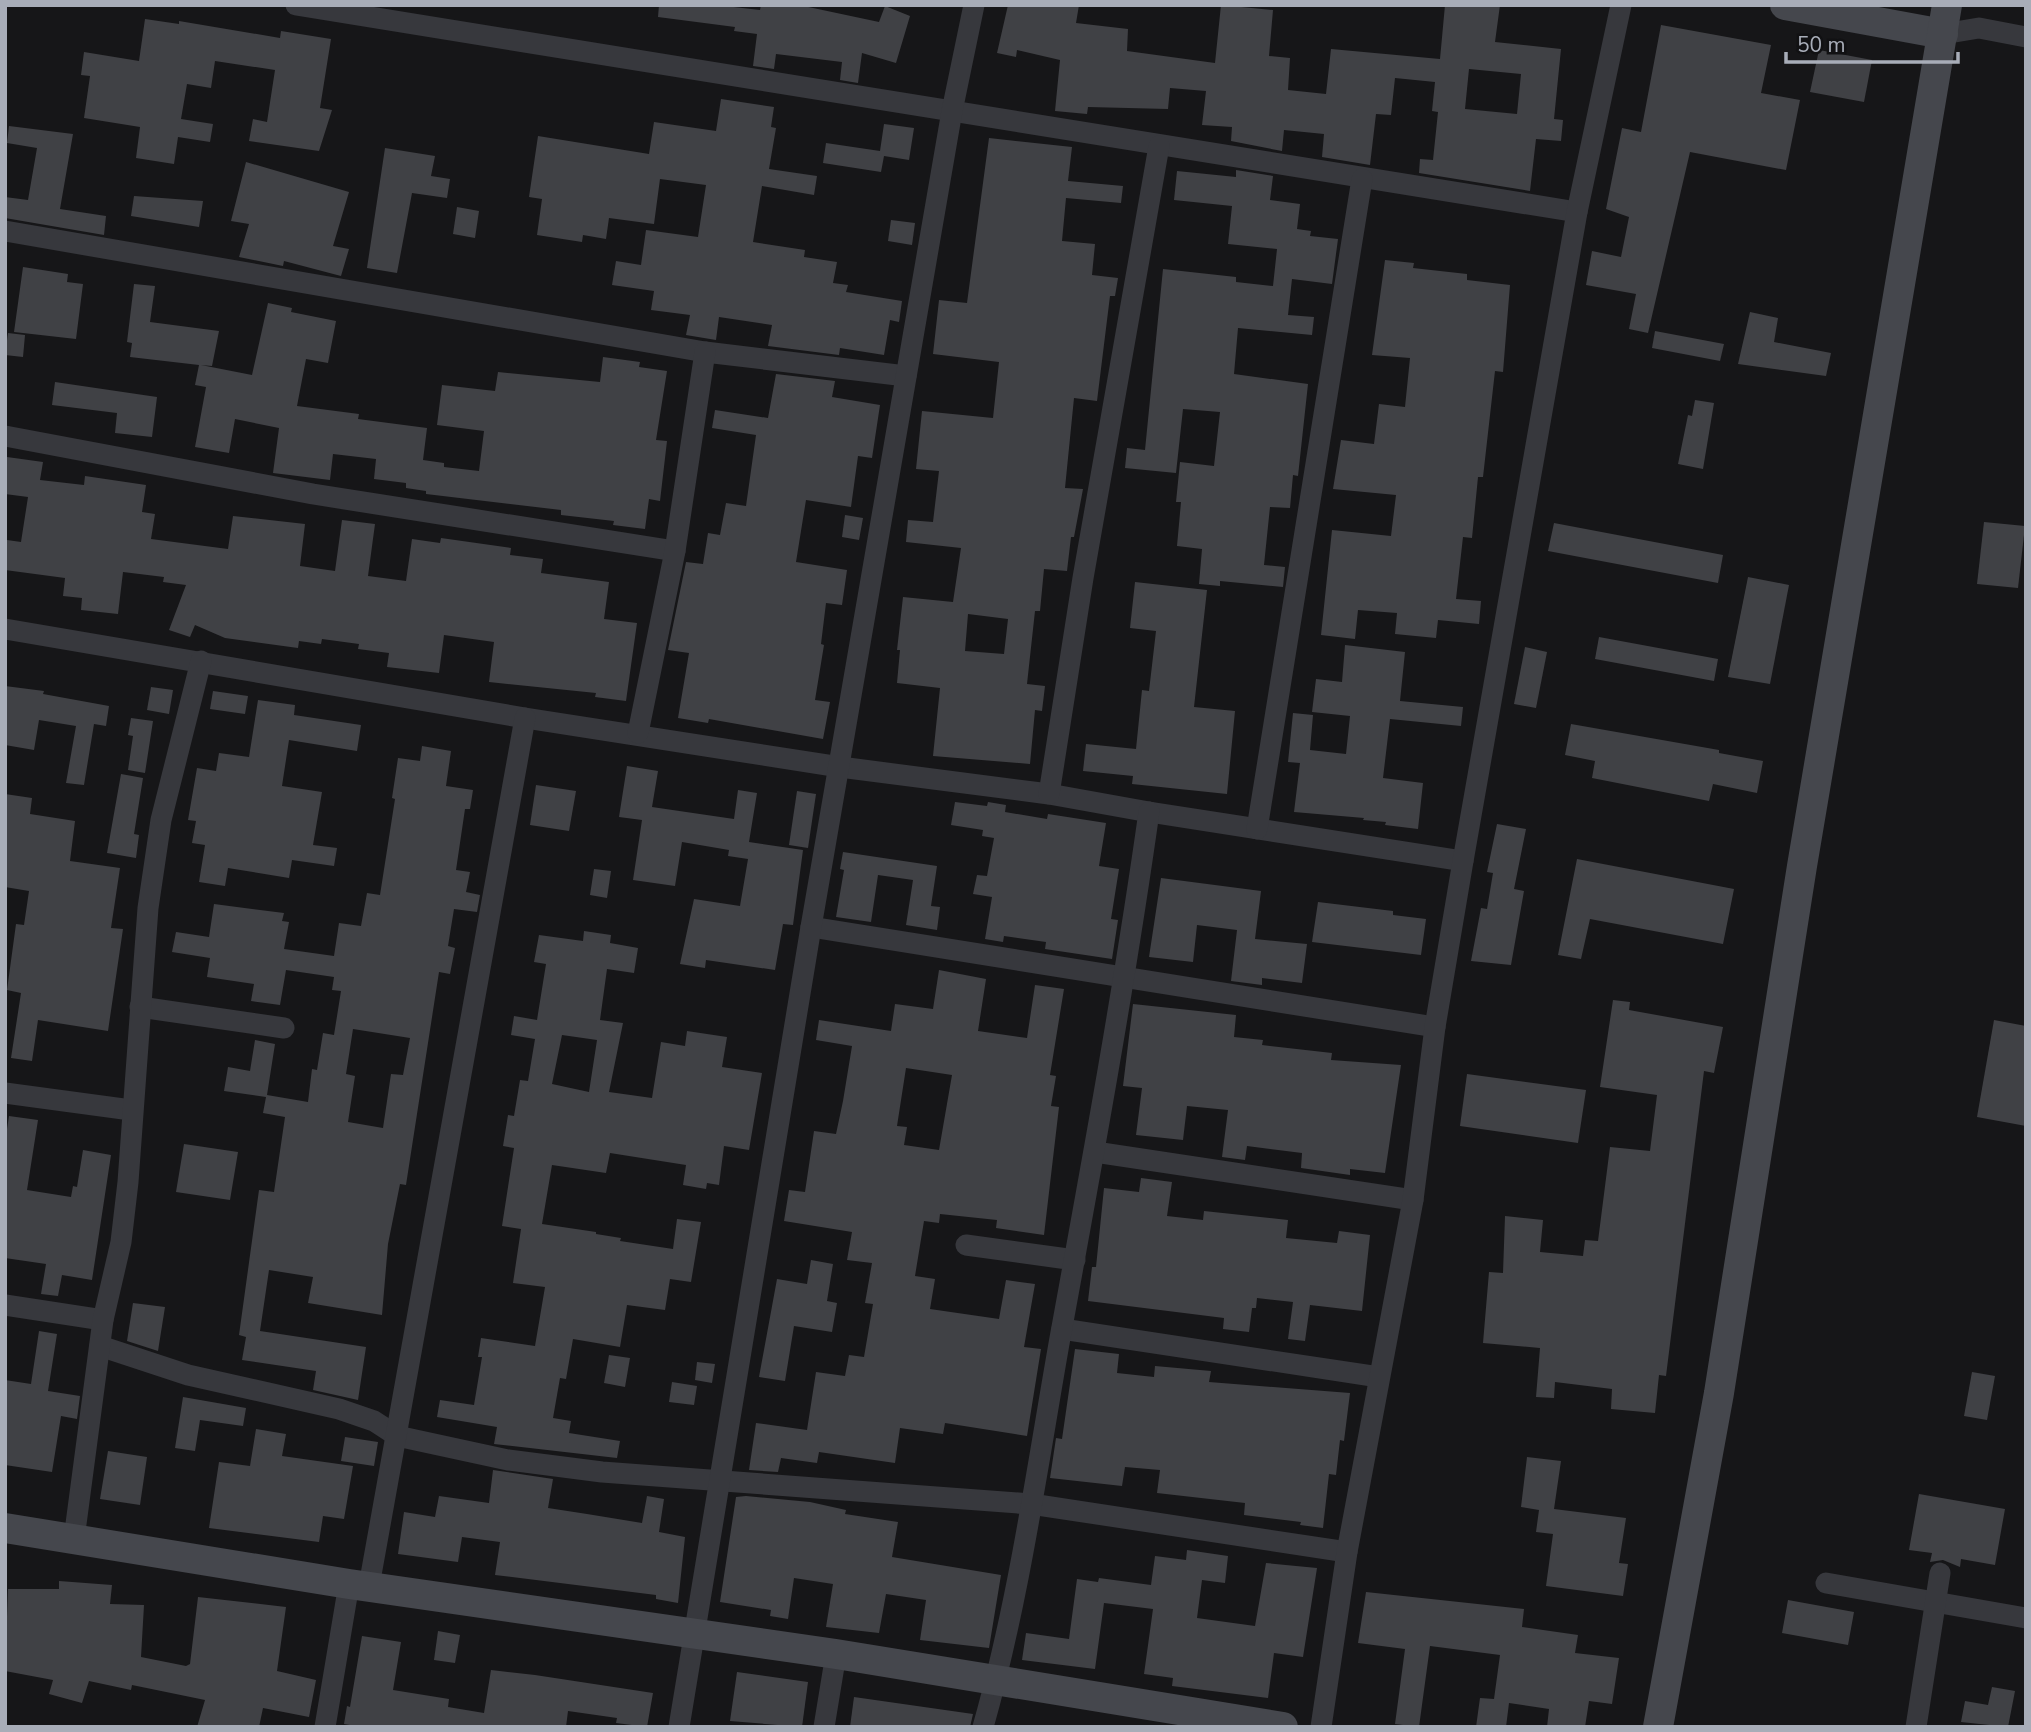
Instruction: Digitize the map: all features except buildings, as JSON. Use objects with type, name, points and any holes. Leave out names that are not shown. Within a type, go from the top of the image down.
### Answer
[{"type":"main road","points":[[1658,1727],[1719,1393],[1804,852],[1946,13],[1785,5]]},
{"type":"main road","points":[[5,1528],[359,1585],[997,1679],[1157,1716],[1283,1727]]},
{"type":"street","points":[[296,5],[1577,212]]},
{"type":"street","points":[[679,1727],[811,927],[952,111],[974,5]]},
{"type":"street","points":[[1321,1727],[1347,1552],[1413,1200],[1435,1027],[1463,861],[1577,212],[1620,5]]},
{"type":"street","points":[[1946,13],[1979,28],[2026,37]]},
{"type":"street","points":[[1049,794],[1083,578],[1158,146]]},
{"type":"street","points":[[1257,829],[1362,178]]},
{"type":"street","points":[[5,232],[705,352],[906,376]]},
{"type":"street","points":[[638,733],[675,551],[705,352]]},
{"type":"street","points":[[5,436],[313,494],[675,551]]},
{"type":"street","points":[[5,629],[525,718],[638,733],[840,767],[1049,794],[1463,861]]},
{"type":"street","points":[[74,1539],[103,1321],[121,1242],[148,908],[161,820],[201,661]]},
{"type":"street","points":[[325,1727],[397,1436],[525,718]]},
{"type":"street","points":[[983,1727],[997,1679],[1095,1152],[1126,978],[1149,812]]},
{"type":"street","points":[[811,927],[1435,1027]]},
{"type":"street","points":[[140,1007],[284,1028]]},
{"type":"street","points":[[5,1093],[131,1110]]},
{"type":"street","points":[[1095,1152],[1413,1200]]},
{"type":"street","points":[[966,1245],[1075,1260]]},
{"type":"street","points":[[5,1305],[103,1321]]},
{"type":"street","points":[[1062,1329],[1379,1377]]},
{"type":"street","points":[[100,1346],[188,1375],[339,1409],[374,1421],[397,1436],[508,1460],[602,1472],[1031,1504],[1347,1552]]},
{"type":"street","points":[[1916,1727],[1940,1573]]},
{"type":"street","points":[[1826,1583],[2026,1618]]},
{"type":"street","points":[[824,1727],[836,1654]]}]
